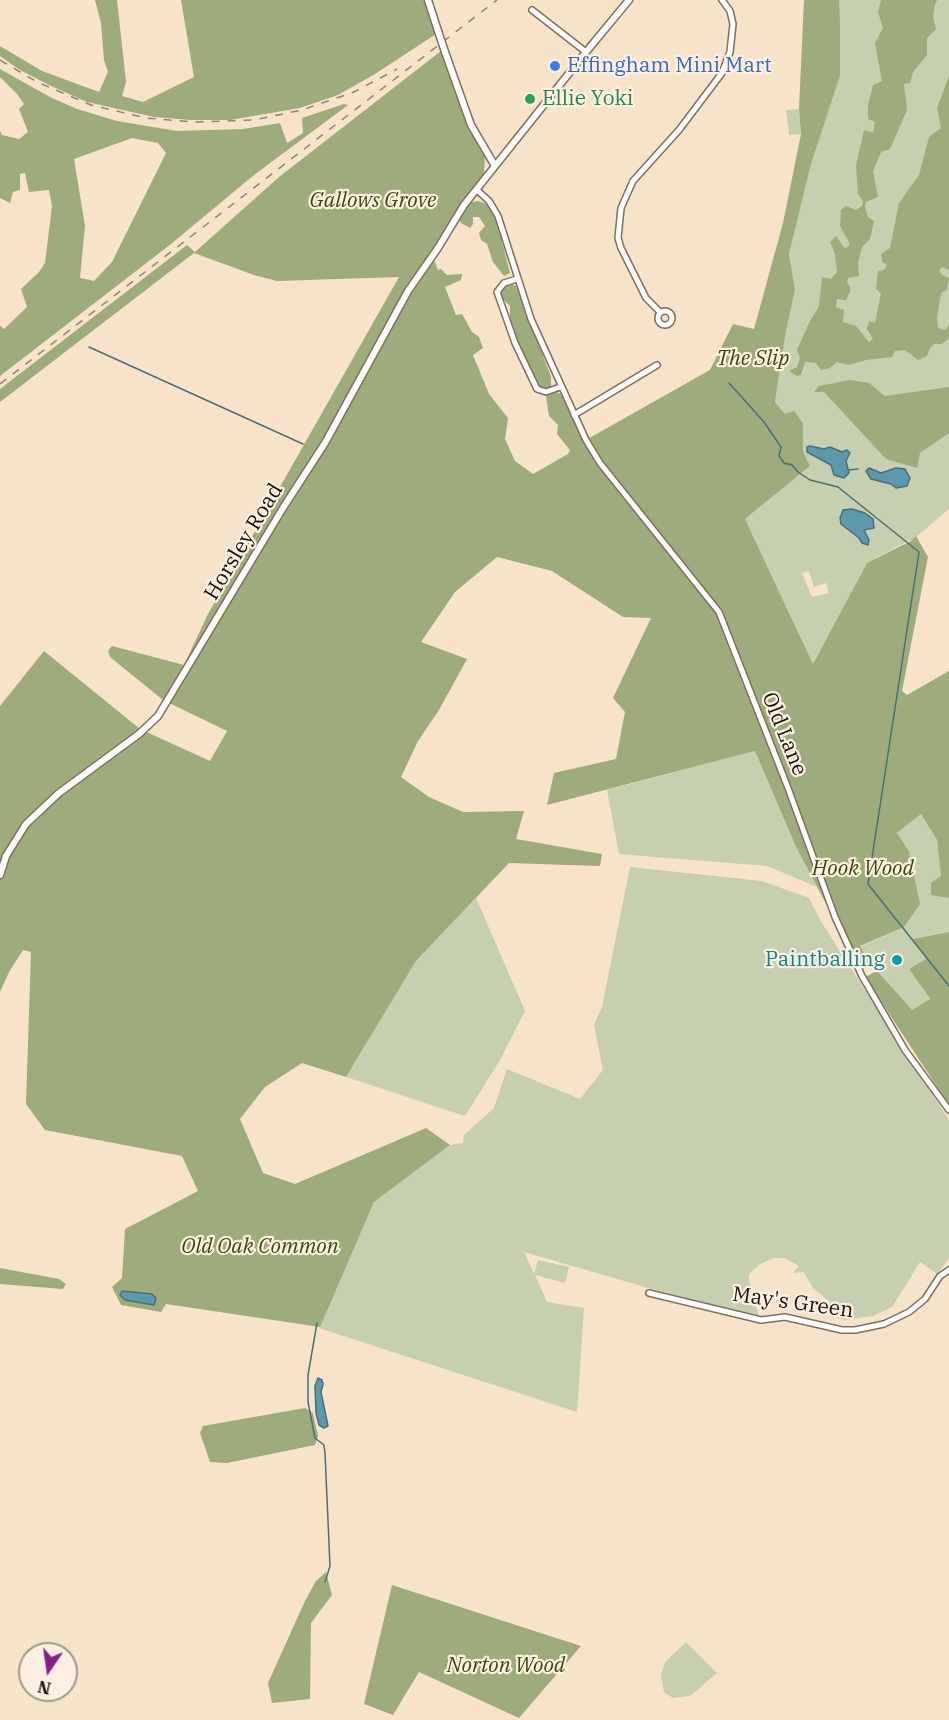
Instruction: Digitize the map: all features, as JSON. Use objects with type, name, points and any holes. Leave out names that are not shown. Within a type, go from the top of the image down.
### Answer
[{"type":"street","points":[[428,0],[471,125],[495,166]]},
{"type":"street","name":"Horsley Road","points":[[0,875],[6,856],[26,824],[59,793],[139,734],[158,716],[283,507],[325,443],[408,291],[464,205],[629,0]]},
{"type":"street","points":[[660,312],[646,298],[621,248],[618,238],[620,212],[633,181],[679,130],[727,63],[733,41],[733,24],[730,11],[722,0]]},
{"type":"street","points":[[532,10],[586,52]]},
{"type":"street","points":[[486,150],[502,157]]},
{"type":"street","name":"Old Lane","points":[[477,190],[489,201],[498,216],[535,329],[573,415],[600,464],[719,612],[788,788],[839,927],[862,976],[905,1050],[949,1110]]},
{"type":"street","points":[[517,279],[504,283],[497,292],[515,343],[537,389],[546,392],[560,387]]},
{"type":"street","points":[[573,415],[657,365]]},
{"type":"street","name":"May's Green","points":[[649,1293],[761,1320],[782,1317],[851,1331],[884,1324],[899,1318],[925,1299],[936,1280],[949,1270]]},
{"type":"green space","points":[[95,0],[117,0],[126,82],[122,96],[143,102],[194,77],[181,0],[425,0],[436,34],[338,95],[300,108],[230,120],[154,117],[87,102],[20,70],[0,56],[0,46],[42,71],[99,92],[108,72],[104,60],[101,23]]},
{"type":"green space","points":[[804,0],[839,0],[840,22],[840,76],[811,164],[789,254],[795,290],[775,402],[785,414],[794,411],[803,423],[803,452],[810,466],[745,519],[813,664],[867,563],[911,541],[916,536],[928,557],[902,691],[907,695],[949,671],[949,898],[931,895],[931,883],[941,876],[937,840],[921,814],[897,833],[909,851],[920,904],[904,927],[860,946],[871,965],[861,970],[796,847],[755,751],[547,805],[554,773],[616,759],[625,712],[613,698],[651,618],[623,617],[552,571],[497,557],[455,592],[421,642],[467,659],[439,710],[418,741],[401,777],[429,797],[463,812],[524,811],[516,839],[602,854],[600,866],[509,863],[416,961],[346,1077],[302,1063],[265,1087],[240,1119],[263,1173],[295,1184],[426,1128],[450,1145],[374,1202],[320,1327],[166,1304],[161,1312],[121,1305],[112,1287],[122,1278],[125,1229],[198,1191],[182,1156],[45,1130],[26,1104],[31,952],[23,950],[0,992],[0,706],[44,651],[140,729],[210,761],[227,731],[163,700],[110,657],[108,651],[112,646],[184,665],[208,614],[399,277],[277,281],[194,253],[0,402],[0,389],[187,245],[195,252],[279,177],[441,51],[475,140],[485,157],[484,174],[453,216],[431,252],[438,270],[441,269],[447,275],[462,274],[461,280],[445,287],[456,315],[462,314],[472,332],[479,337],[483,348],[473,355],[489,394],[508,418],[505,439],[515,461],[533,474],[568,454],[570,450],[557,434],[558,425],[549,416],[546,396],[556,392],[561,394],[584,441],[710,370],[733,324],[754,329],[783,223],[801,134],[799,109]]},
{"type":"green space","points":[[839,0],[949,0],[949,509],[911,541],[867,563],[813,664],[745,519],[810,466],[803,452],[803,423],[785,414],[775,402],[795,290],[789,254],[811,164],[840,76]],"holes":[[[809,571],[814,587],[826,583],[829,593],[812,597],[802,573]]]},
{"type":"green space","points":[[881,0],[937,0],[933,17],[936,29],[927,38],[927,55],[913,72],[910,83],[904,84],[907,110],[890,149],[881,152],[873,171],[878,197],[866,202],[868,217],[874,221],[870,239],[862,247],[858,263],[859,276],[848,278],[850,292],[846,300],[837,299],[836,307],[844,310],[843,322],[856,326],[869,342],[873,339],[867,329],[869,321],[875,323],[881,293],[876,289],[878,271],[884,270],[887,265],[882,262],[881,254],[890,248],[899,203],[919,175],[929,137],[941,128],[937,108],[949,76],[949,270],[942,267],[939,270],[942,275],[949,278],[947,290],[942,292],[940,298],[937,318],[938,328],[945,330],[949,325],[949,338],[942,344],[934,344],[927,356],[918,360],[905,350],[895,351],[892,357],[866,360],[849,365],[837,362],[830,368],[821,370],[816,363],[805,362],[801,375],[797,376],[789,371],[797,367],[800,358],[797,350],[819,306],[822,277],[831,279],[837,272],[835,254],[830,242],[836,236],[845,249],[850,244],[840,226],[841,210],[846,206],[856,210],[862,206],[863,201],[858,194],[856,165],[864,130],[873,133],[875,122],[868,119],[868,105],[873,85],[882,81],[875,43],[883,28],[878,12]]},
{"type":"green space","points":[[0,69],[77,109],[117,121],[177,131],[243,129],[280,123],[287,143],[303,133],[302,118],[344,104],[348,105],[254,175],[171,244],[0,376],[0,326],[4,329],[27,307],[21,289],[45,263],[52,206],[49,190],[29,192],[25,173],[20,174],[20,190],[13,192],[10,203],[0,198],[0,131],[2,135],[19,139],[28,132],[19,109],[24,104],[0,77]],"holes":[[[132,138],[158,143],[166,153],[112,262],[94,281],[80,278],[85,226],[74,159]]]},
{"type":"green space","points":[[799,109],[801,134],[789,135],[786,110]]},
{"type":"green space","points":[[478,201],[487,204],[495,213],[510,273],[504,276],[493,262],[487,244],[481,240],[479,233],[485,226],[479,217],[473,217],[473,224],[470,228],[461,223],[459,219],[466,206]]},
{"type":"green space","points":[[512,284],[516,286],[541,350],[551,377],[551,387],[543,389],[535,384],[510,320],[510,306],[500,296],[500,291],[504,286]]},
{"type":"green space","points":[[850,380],[869,383],[885,396],[949,387],[949,433],[920,453],[917,468],[886,459],[824,392],[814,392],[819,386]]},
{"type":"green space","points":[[755,751],[796,847],[817,887],[767,866],[619,854],[607,790]]},
{"type":"green space","points":[[921,814],[937,840],[941,876],[931,894],[949,898],[949,932],[913,939],[927,959],[909,969],[930,1000],[911,1010],[871,965],[860,947],[904,927],[919,904],[909,851],[897,833]]},
{"type":"green space","points":[[630,867],[762,881],[809,898],[820,920],[949,1120],[949,1258],[937,1274],[920,1262],[892,1307],[873,1316],[844,1320],[832,1315],[831,1303],[813,1288],[804,1272],[793,1273],[799,1266],[785,1258],[774,1258],[760,1264],[749,1274],[759,1316],[652,1289],[524,1252],[534,1274],[538,1260],[569,1267],[565,1283],[535,1275],[547,1302],[584,1308],[577,1412],[319,1328],[374,1202],[450,1145],[463,1143],[464,1135],[494,1108],[507,1069],[580,1099],[603,1070],[594,1025],[602,1007]]},
{"type":"green space","points":[[476,898],[525,1011],[500,1060],[465,1116],[346,1077],[416,961]]},
{"type":"green space","name":"Hook Wood","points":[[949,932],[949,1105],[865,977],[877,971],[912,1010],[930,999],[909,969],[926,959],[913,939]]},
{"type":"green space","points":[[0,1268],[59,1279],[66,1284],[63,1289],[0,1284]]},
{"type":"green space","points":[[305,1408],[313,1413],[318,1436],[315,1445],[227,1463],[210,1462],[200,1433],[203,1426]]},
{"type":"green space","points":[[326,1572],[332,1595],[311,1623],[310,1699],[272,1703],[268,1683],[305,1601],[316,1581]]},
{"type":"green space","name":"Norton Wood","points":[[392,1585],[581,1646],[519,1718],[419,1672],[393,1715],[364,1704]]},
{"type":"green space","points":[[686,1642],[717,1673],[690,1696],[673,1698],[664,1692],[661,1675],[665,1662]]},
{"type":"water","points":[[807,447],[824,449],[830,447],[842,452],[847,450],[850,453],[846,461],[849,473],[844,478],[834,475],[831,465],[807,452]]},
{"type":"water","points":[[869,468],[881,473],[896,468],[905,469],[910,478],[907,486],[896,488],[891,484],[871,479],[866,471]]},
{"type":"water","points":[[852,509],[865,513],[873,519],[874,528],[864,530],[869,540],[868,545],[862,543],[841,524],[840,518],[843,510]]},
{"type":"water","points":[[122,1291],[152,1294],[156,1298],[154,1305],[125,1300],[120,1295]]},
{"type":"water","points":[[318,1378],[323,1384],[321,1392],[328,1426],[324,1428],[319,1425],[316,1413],[315,1386]]},
{"type":"waterway","points":[[89,347],[303,444]]},
{"type":"waterway","points":[[729,383],[764,422],[781,447],[779,456],[784,463],[792,465],[810,480],[838,487],[919,552],[868,884],[949,986]]},
{"type":"waterway","points":[[849,470],[858,469]]},
{"type":"waterway","points":[[317,1323],[308,1375],[308,1402],[315,1438],[324,1445],[325,1453],[330,1566],[325,1582]]},
{"type":"railway","points":[[0,384],[497,0]]},
{"type":"railway","points":[[0,60],[37,82],[91,105],[146,118],[194,122],[254,120],[302,110],[354,92],[397,69]]},
{"type":"place","name":"Effingham Mini Mart","points":[[555,66]]},
{"type":"place","name":"Ellie Yoki","points":[[530,99]]},
{"type":"place","name":"Paintballing","points":[[897,960]]},
{"type":"park label","name":"Gallows Grove","points":[[373,201]]},
{"type":"park label","name":"The Slip","points":[[753,359]]},
{"type":"park label","name":"Old Oak Common","points":[[260,1247]]}]
